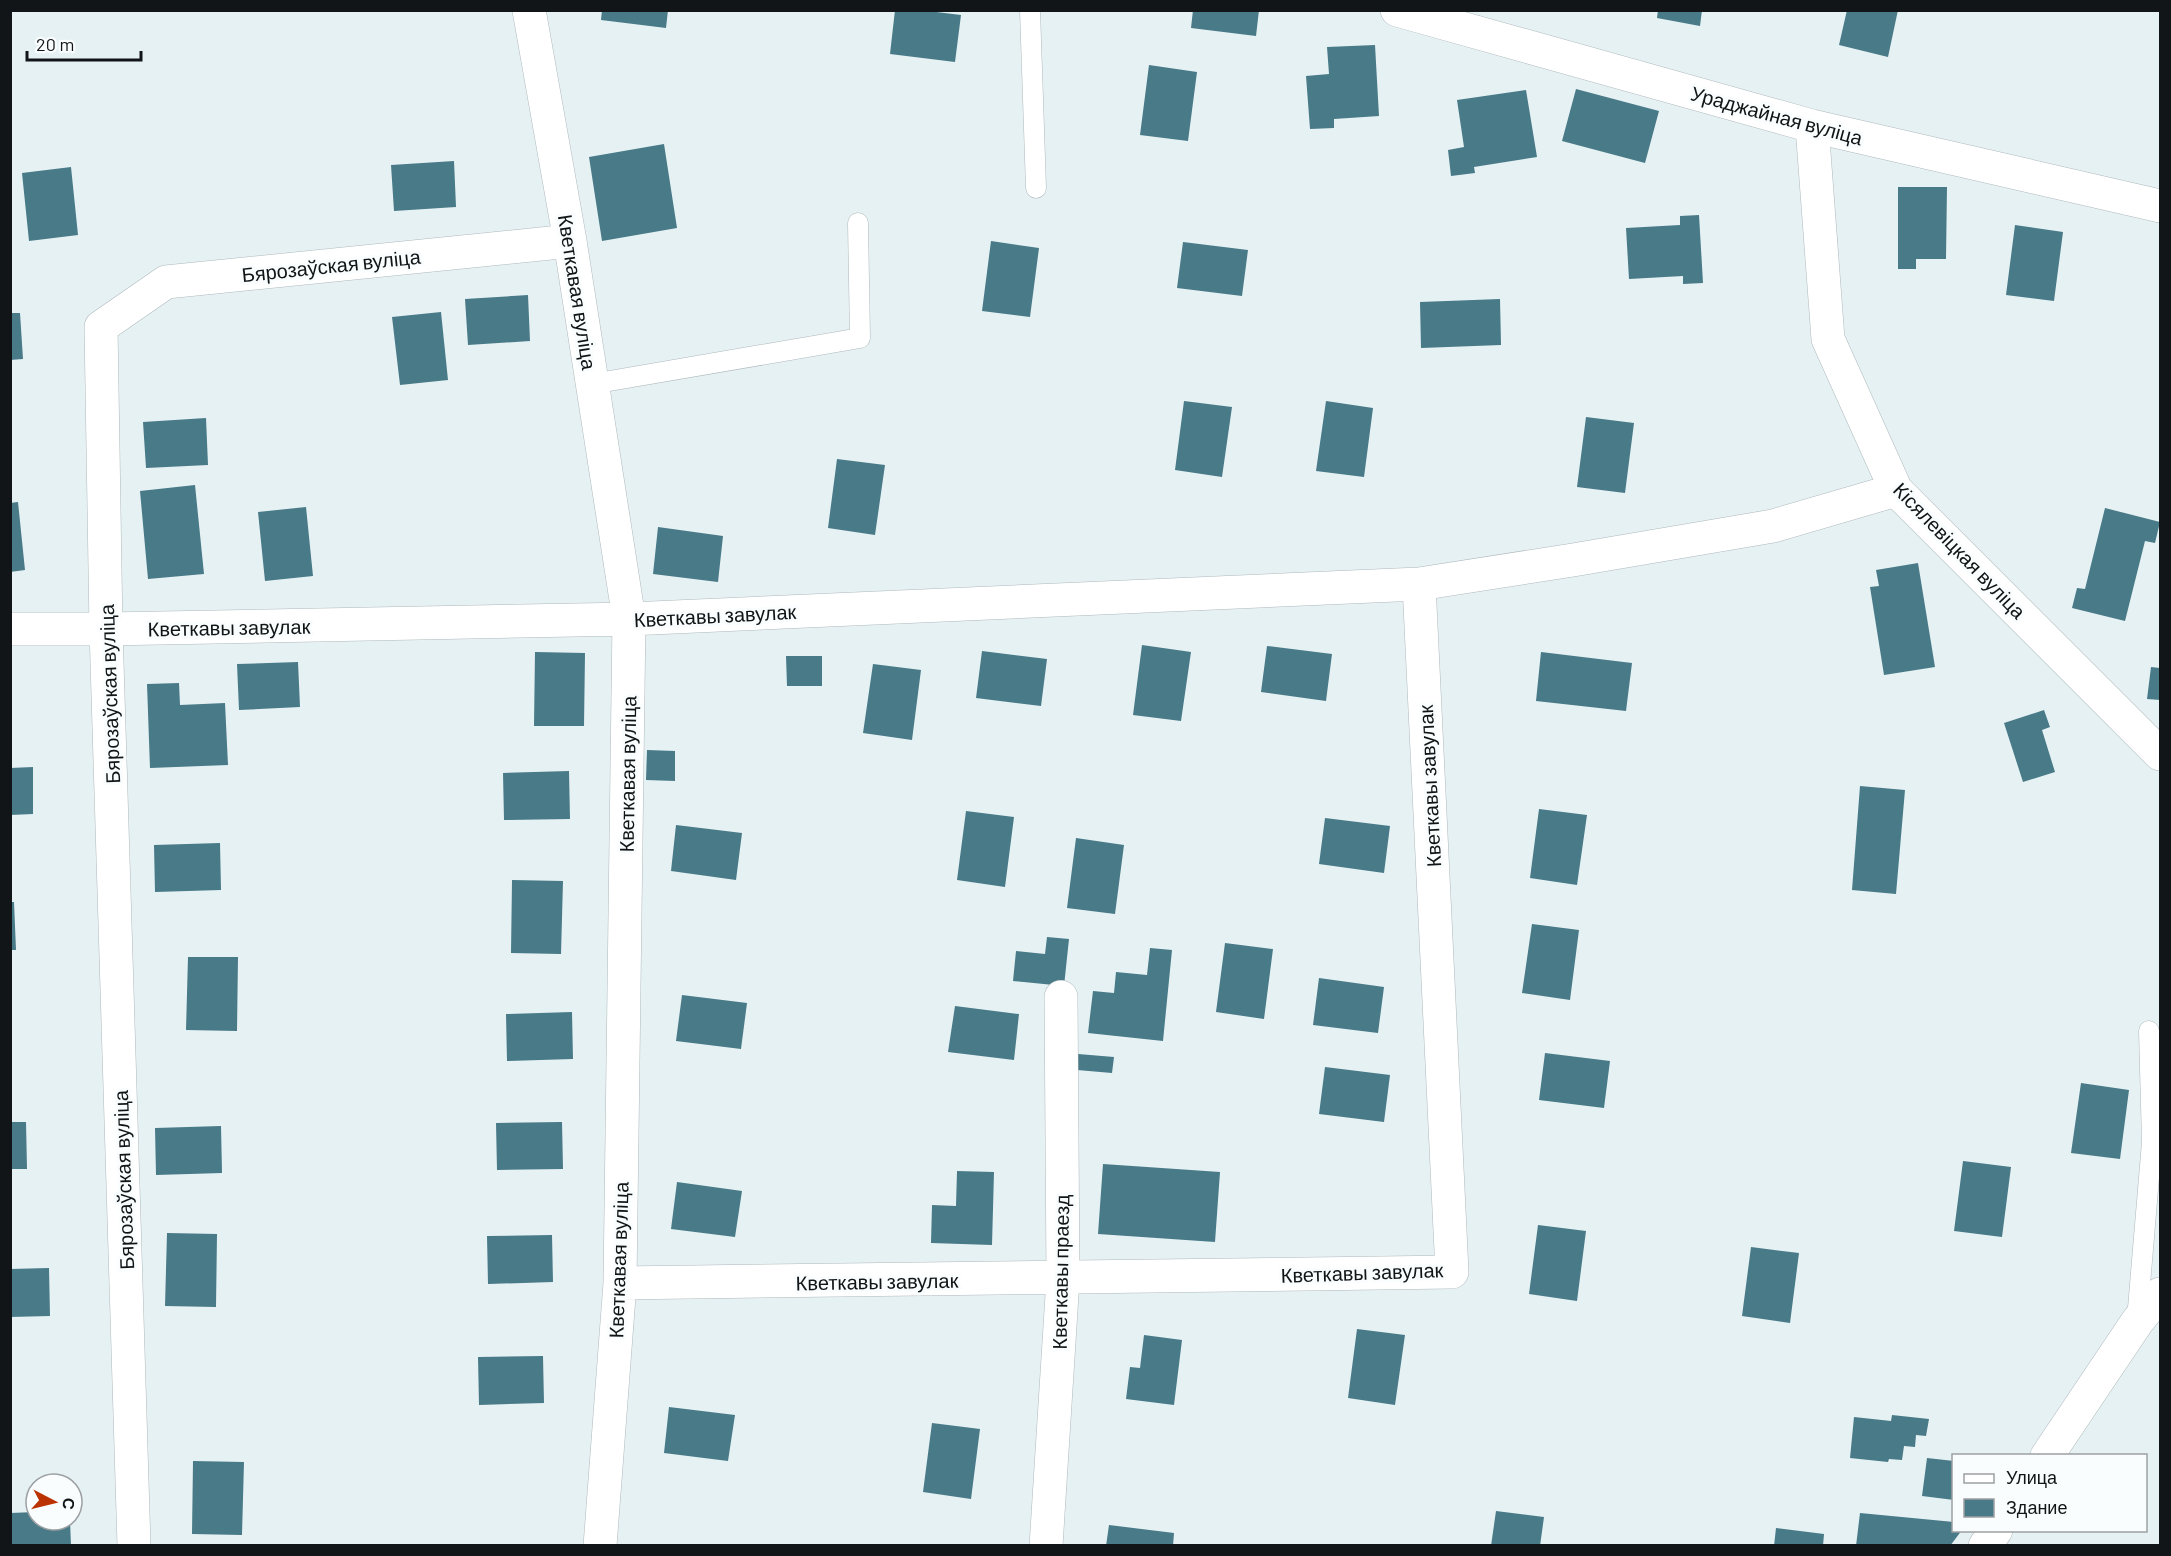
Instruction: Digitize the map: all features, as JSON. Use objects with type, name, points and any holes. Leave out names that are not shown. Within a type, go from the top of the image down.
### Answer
[{"type":"street","name":"Кветкавая вуліца","points":[[529,10],[570,241],[629,619],[620,1283],[600,1545]]},
{"type":"street","name":"Ураджайная вуліца","points":[[1397,10],[1812,126],[2160,206]]},
{"type":"street","name":"Кісялевіцкая вуліца","points":[[1812,126],[1827,339],[1896,490],[2160,754]]},
{"type":"street","name":"Бярозаўская вуліца","points":[[134,1545],[106,629],[102,327],[166,282],[570,241]]},
{"type":"street","name":"Кветкавы завулак","points":[[10,629],[629,619],[1419,584],[1773,526],[1896,490]]},
{"type":"street","name":"Кветкавы завулак","points":[[620,1283],[1452,1272],[1419,584]]},
{"type":"street","name":"Кветкавы праезд","points":[[1046,1545],[1063,1278],[1061,997]]},
{"type":"street","points":[[2048,1454],[2137,1322],[2160,1294]]},
{"type":"street","points":[[1986,1545],[1995,1532]]},
{"type":"lane","points":[[1030,10],[1035,188]]},
{"type":"lane","points":[[592,384],[860,338],[858,223]]},
{"type":"lane","points":[[2137,1322],[2156,1142],[2149,1031]]},
{"type":"building","points":[[602,10],[668,10],[666,28],[601,20]]},
{"type":"building","points":[[895,10],[920,10],[961,15],[955,62],[890,54]]},
{"type":"building","points":[[1193,10],[1259,10],[1256,36],[1191,28]]},
{"type":"building","points":[[1658,10],[1702,10],[1700,26],[1657,18]]},
{"type":"building","points":[[1847,10],[1898,10],[1888,57],[1839,45]]},
{"type":"building","points":[[1375,45],[1379,116],[1334,119],[1334,128],[1310,129],[1306,76],[1329,74],[1327,47]]},
{"type":"building","points":[[1149,65],[1197,72],[1188,141],[1140,135]]},
{"type":"building","points":[[1576,89],[1659,111],[1645,163],[1562,141]]},
{"type":"building","points":[[1526,90],[1537,157],[1474,167],[1475,173],[1451,176],[1448,150],[1464,147],[1457,100]]},
{"type":"building","points":[[664,144],[677,228],[602,241],[589,157]]},
{"type":"building","points":[[454,161],[456,207],[394,211],[391,165]]},
{"type":"building","points":[[71,167],[78,235],[29,241],[22,173]]},
{"type":"building","points":[[1898,187],[1947,187],[1946,259],[1916,259],[1916,269],[1898,269]]},
{"type":"building","points":[[1699,215],[1703,283],[1683,284],[1683,276],[1629,279],[1626,228],[1680,225],[1680,216]]},
{"type":"building","points":[[2015,225],[2063,232],[2054,301],[2006,295]]},
{"type":"building","points":[[991,241],[1039,248],[1030,317],[982,311]]},
{"type":"building","points":[[1183,242],[1248,250],[1242,296],[1177,288]]},
{"type":"building","points":[[528,295],[530,341],[468,345],[465,299]]},
{"type":"building","points":[[1500,299],[1501,345],[1421,348],[1420,302]]},
{"type":"building","points":[[441,312],[448,380],[400,385],[392,317]]},
{"type":"building","points":[[10,313],[20,313],[23,359],[10,360]]},
{"type":"building","points":[[1184,401],[1232,407],[1222,477],[1175,470]]},
{"type":"building","points":[[1326,401],[1373,408],[1364,477],[1316,471]]},
{"type":"building","points":[[1586,417],[1634,423],[1625,493],[1577,487]]},
{"type":"building","points":[[206,418],[208,465],[146,468],[143,422]]},
{"type":"building","points":[[837,459],[885,465],[875,535],[828,528]]},
{"type":"building","points":[[195,485],[204,574],[148,579],[140,491]]},
{"type":"building","points":[[18,502],[25,570],[10,572],[10,503]]},
{"type":"building","points":[[306,507],[313,576],[265,581],[258,512]]},
{"type":"building","points":[[2105,508],[2160,522],[2155,543],[2145,541],[2125,621],[2072,608],[2077,588],[2085,589]]},
{"type":"building","points":[[658,527],[723,536],[718,582],[653,574]]},
{"type":"building","points":[[1918,563],[1935,667],[1884,675],[1870,587],[1879,586],[1876,570]]},
{"type":"building","points":[[1142,645],[1191,652],[1181,721],[1133,715]]},
{"type":"building","points":[[1267,646],[1332,654],[1326,701],[1261,692]]},
{"type":"building","points":[[982,651],[1047,659],[1041,706],[976,698]]},
{"type":"building","points":[[535,652],[585,653],[584,726],[534,726]]},
{"type":"building","points":[[1541,652],[1632,663],[1626,711],[1536,701]]},
{"type":"building","points":[[786,656],[822,656],[822,686],[787,686]]},
{"type":"building","points":[[298,662],[300,707],[239,710],[237,664]]},
{"type":"building","points":[[873,664],[921,670],[912,740],[863,733]]},
{"type":"building","points":[[2151,667],[2160,668],[2160,700],[2147,699]]},
{"type":"building","points":[[179,683],[180,705],[225,703],[228,765],[150,768],[147,684]]},
{"type":"building","points":[[2044,710],[2050,727],[2042,730],[2055,772],[2023,782],[2004,723]]},
{"type":"building","points":[[647,750],[675,751],[675,781],[646,780]]},
{"type":"building","points":[[33,767],[33,814],[10,815],[10,768]]},
{"type":"building","points":[[569,771],[570,819],[504,820],[503,773]]},
{"type":"building","points":[[1860,786],[1905,790],[1896,894],[1852,890]]},
{"type":"building","points":[[1539,809],[1587,815],[1577,885],[1530,878]]},
{"type":"building","points":[[966,811],[1014,817],[1005,887],[957,880]]},
{"type":"building","points":[[1325,818],[1390,826],[1384,873],[1319,864]]},
{"type":"building","points":[[676,825],[742,833],[736,880],[671,871]]},
{"type":"building","points":[[1076,838],[1124,845],[1115,914],[1067,908]]},
{"type":"building","points":[[220,843],[221,890],[155,892],[154,845]]},
{"type":"building","points":[[512,880],[563,881],[561,954],[511,953]]},
{"type":"building","points":[[10,902],[14,902],[16,950],[10,950]]},
{"type":"building","points":[[1532,924],[1579,930],[1570,1000],[1522,993]]},
{"type":"building","points":[[1047,937],[1069,939],[1064,986],[1013,981],[1016,951],[1045,954]]},
{"type":"building","points":[[1225,943],[1273,949],[1264,1019],[1216,1012]]},
{"type":"building","points":[[1150,948],[1172,950],[1163,1041],[1088,1033],[1093,991],[1114,993],[1116,972],[1147,975]]},
{"type":"building","points":[[188,957],[238,957],[237,1031],[186,1030]]},
{"type":"building","points":[[1319,978],[1384,987],[1378,1033],[1313,1025]]},
{"type":"building","points":[[682,995],[747,1003],[741,1049],[676,1041]]},
{"type":"building","points":[[955,1006],[1019,1014],[1014,1060],[948,1052]]},
{"type":"building","points":[[572,1012],[573,1059],[507,1061],[506,1014]]},
{"type":"building","points":[[1545,1053],[1610,1061],[1604,1108],[1539,1100]]},
{"type":"building","points":[[1078,1054],[1114,1057],[1112,1073],[1077,1070]]},
{"type":"building","points":[[1325,1067],[1390,1075],[1384,1122],[1319,1114]]},
{"type":"building","points":[[2081,1083],[2129,1090],[2120,1159],[2071,1153]]},
{"type":"building","points":[[10,1122],[26,1122],[27,1169],[10,1169]]},
{"type":"building","points":[[562,1122],[563,1169],[497,1170],[496,1123]]},
{"type":"building","points":[[221,1126],[222,1173],[156,1175],[155,1128]]},
{"type":"building","points":[[1963,1161],[2011,1167],[2002,1237],[1954,1231]]},
{"type":"building","points":[[1103,1164],[1220,1172],[1215,1242],[1098,1234]]},
{"type":"building","points":[[957,1171],[994,1172],[992,1245],[931,1243],[932,1205],[956,1206]]},
{"type":"building","points":[[677,1182],[742,1191],[735,1237],[671,1229]]},
{"type":"building","points":[[1538,1225],[1586,1231],[1577,1301],[1529,1294]]},
{"type":"building","points":[[167,1233],[217,1234],[216,1307],[165,1306]]},
{"type":"building","points":[[552,1235],[553,1282],[488,1284],[487,1236]]},
{"type":"building","points":[[1751,1247],[1799,1253],[1790,1323],[1742,1316]]},
{"type":"building","points":[[49,1268],[50,1316],[10,1317],[10,1269]]},
{"type":"building","points":[[1357,1329],[1405,1335],[1395,1405],[1348,1398]]},
{"type":"building","points":[[1144,1335],[1182,1340],[1174,1405],[1126,1399],[1130,1367],[1140,1368]]},
{"type":"building","points":[[543,1356],[544,1403],[479,1405],[478,1357]]},
{"type":"building","points":[[669,1407],[735,1415],[728,1461],[664,1453]]},
{"type":"building","points":[[1892,1415],[1929,1419],[1926,1436],[1916,1435],[1915,1447],[1904,1446],[1902,1460],[1889,1459],[1888,1462],[1850,1458],[1854,1417],[1891,1421]]},
{"type":"building","points":[[932,1423],[980,1429],[971,1499],[923,1492]]},
{"type":"building","points":[[1927,1458],[1952,1461],[1952,1500],[1922,1496]]},
{"type":"building","points":[[193,1461],[244,1462],[242,1535],[192,1534]]},
{"type":"building","points":[[1496,1511],[1544,1517],[1540,1546],[1491,1546]]},
{"type":"building","points":[[24,1512],[24,1532],[70,1532],[71,1546],[10,1546],[10,1513]]},
{"type":"building","points":[[1860,1513],[1952,1522],[1952,1532],[1960,1532],[1950,1546],[1856,1546]]},
{"type":"building","points":[[1109,1525],[1174,1533],[1173,1546],[1106,1546]]},
{"type":"building","points":[[1776,1528],[1824,1534],[1823,1546],[1774,1546]]}]
